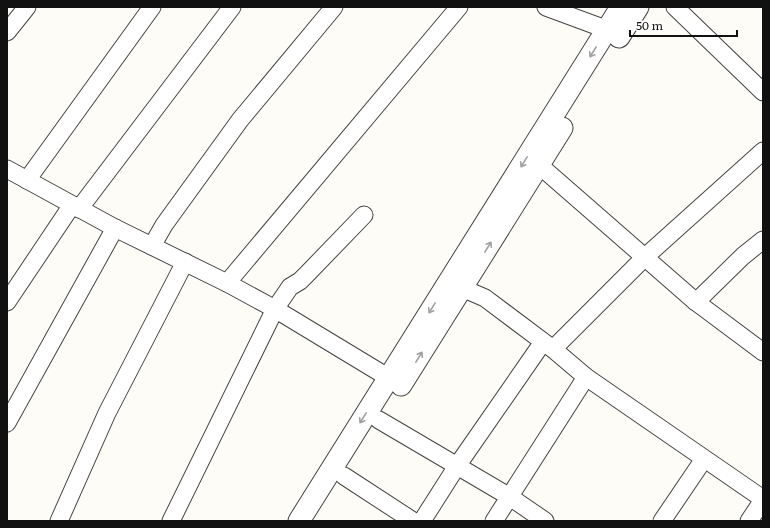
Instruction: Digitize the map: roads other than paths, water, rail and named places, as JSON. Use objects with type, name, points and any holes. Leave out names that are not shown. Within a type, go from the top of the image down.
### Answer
[{"type":"street","points":[[7,32],[27,7]]},
{"type":"street","points":[[27,180],[152,7]]},
{"type":"street","points":[[7,302],[76,207],[232,7]]},
{"type":"street","points":[[152,246],[164,225],[240,120],[334,7]]},
{"type":"street","points":[[227,283],[459,7]]},
{"type":"street","points":[[546,7],[614,32]]},
{"type":"street","points":[[454,286],[539,165],[614,32],[621,7]]},
{"type":"street","points":[[299,521],[395,381],[614,32],[638,7]]},
{"type":"street","points":[[675,7],[763,92]]},
{"type":"street","points":[[422,521],[457,466],[548,345],[763,151]]},
{"type":"street","points":[[539,165],[696,302],[763,352]]},
{"type":"street","points":[[7,169],[115,228],[227,283],[275,309],[395,381]]},
{"type":"street","points":[[171,521],[275,309],[290,287],[300,281],[364,215]]},
{"type":"street","points":[[7,423],[11,405],[115,228]]},
{"type":"street","points":[[696,302],[743,256],[763,240]]},
{"type":"street","points":[[59,521],[107,414],[185,262]]},
{"type":"street","points":[[454,286],[485,298],[548,345],[586,377],[763,499],[749,521]]},
{"type":"street","points":[[494,521],[586,377]]},
{"type":"street","points":[[316,521],[379,420],[395,381]]},
{"type":"street","points":[[379,420],[510,497],[545,521]]},
{"type":"street","points":[[662,521],[704,459]]},
{"type":"street","points":[[344,476],[413,521]]}]
